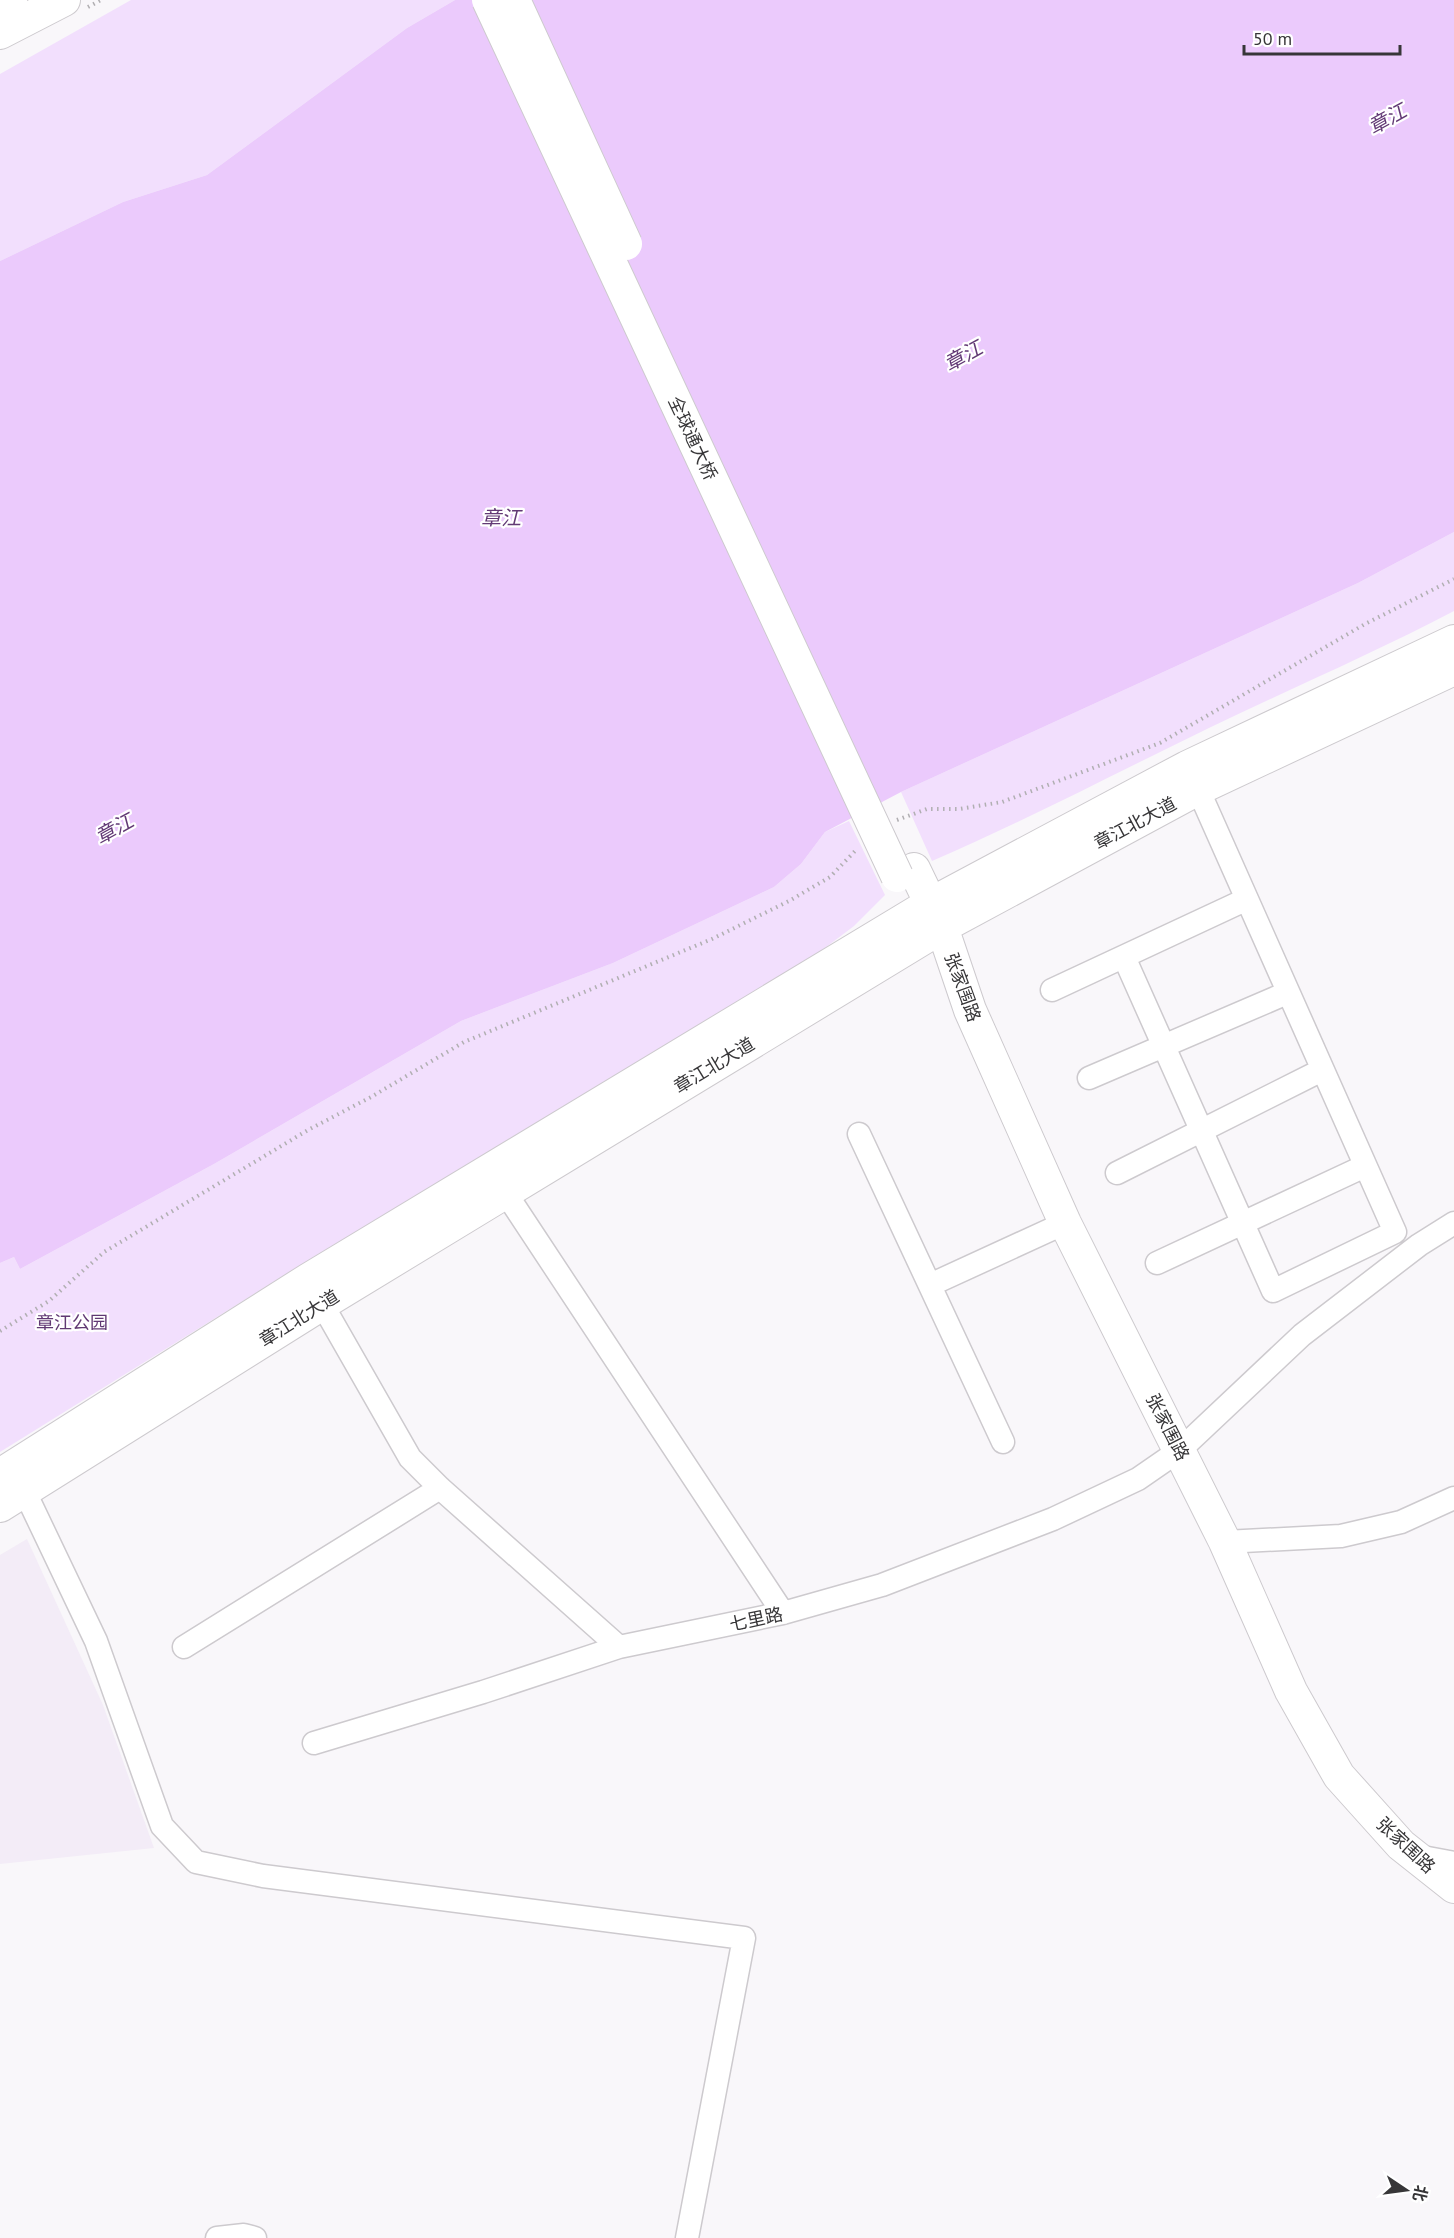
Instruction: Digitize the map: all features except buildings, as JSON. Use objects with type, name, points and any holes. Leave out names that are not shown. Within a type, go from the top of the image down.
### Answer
[{"type":"main road","points":[[0,6],[10,0]]},
{"type":"main road","points":[[0,33],[64,0]]},
{"type":"main road","name":"全球通大桥","points":[[488,0],[906,873]]},
{"type":"main road","name":"全球通大桥","points":[[514,0],[906,873]]},
{"type":"main road","name":"章江北大道","points":[[8,1490],[309,1279],[927,921],[1187,767],[1454,641]]},
{"type":"main road","name":"章江北大道","points":[[8,1490],[506,1192],[927,921],[1198,789],[1454,669]]},
{"type":"main road","name":"张家围路","points":[[906,873],[1065,1223],[1225,1542],[1291,1691],[1339,1776],[1401,1845],[1454,1887]]},
{"type":"street","points":[[1124,957],[1273,1291],[1395,1232],[1245,900],[1198,789]]},
{"type":"street","points":[[1052,990],[1245,900]]},
{"type":"street","points":[[1089,1078],[1287,993]]},
{"type":"street","points":[[1117,1173],[1322,1070]]},
{"type":"street","points":[[859,1134],[1003,1442]]},
{"type":"street","points":[[1157,1263],[1365,1166]]},
{"type":"street","points":[[506,1192],[783,1613]]},
{"type":"street","points":[[930,1285],[1065,1223]]},
{"type":"street","name":"七里路","points":[[314,1743],[483,1692],[620,1647],[783,1613],[882,1585],[1053,1520],[1138,1479],[1180,1450],[1302,1335],[1419,1245],[1454,1223]]},
{"type":"street","points":[[322,1304],[410,1458],[440,1488],[620,1647]]},
{"type":"street","points":[[184,1647],[440,1488]]},
{"type":"street","points":[[8,1490],[96,1641],[162,1826],[196,1862],[263,1876],[744,1938],[687,2238]]},
{"type":"street","points":[[1225,1542],[1341,1536],[1401,1522],[1454,1498]]},
{"type":"street","points":[[1414,1856],[1454,1863]]},
{"type":"street","points":[[217,2238],[244,2235],[255,2238]]},
{"type":"path","points":[[893,822],[927,809],[959,808],[1002,802],[1160,743],[1365,624],[1454,579]]},
{"type":"path","points":[[0,1331],[49,1302],[104,1252],[308,1130],[371,1097],[464,1042],[712,939],[789,901],[830,877],[866,842]]},
{"type":"shaded area","points":[[27,1539],[103,1705],[154,1848],[0,1864],[0,1555]]},
{"type":"green space","points":[[131,0],[455,0],[407,28],[207,175],[123,202],[0,261],[0,74]]},
{"type":"green space","points":[[1454,532],[1454,611],[932,861],[901,792],[1358,583]]},
{"type":"green space","name":"章江公园","points":[[849,821],[885,895],[854,926],[805,963],[315,1256],[0,1452],[0,1263],[14,1257],[20,1269],[214,1164],[461,1021],[613,963],[774,887],[801,864],[825,832]]},
{"type":"water","name":"章江","points":[[455,0],[1454,0],[1454,532],[1358,583],[901,792],[825,832],[801,864],[774,887],[613,963],[461,1021],[214,1164],[20,1269],[14,1257],[0,1263],[0,261],[123,202],[207,175],[407,28]]}]
